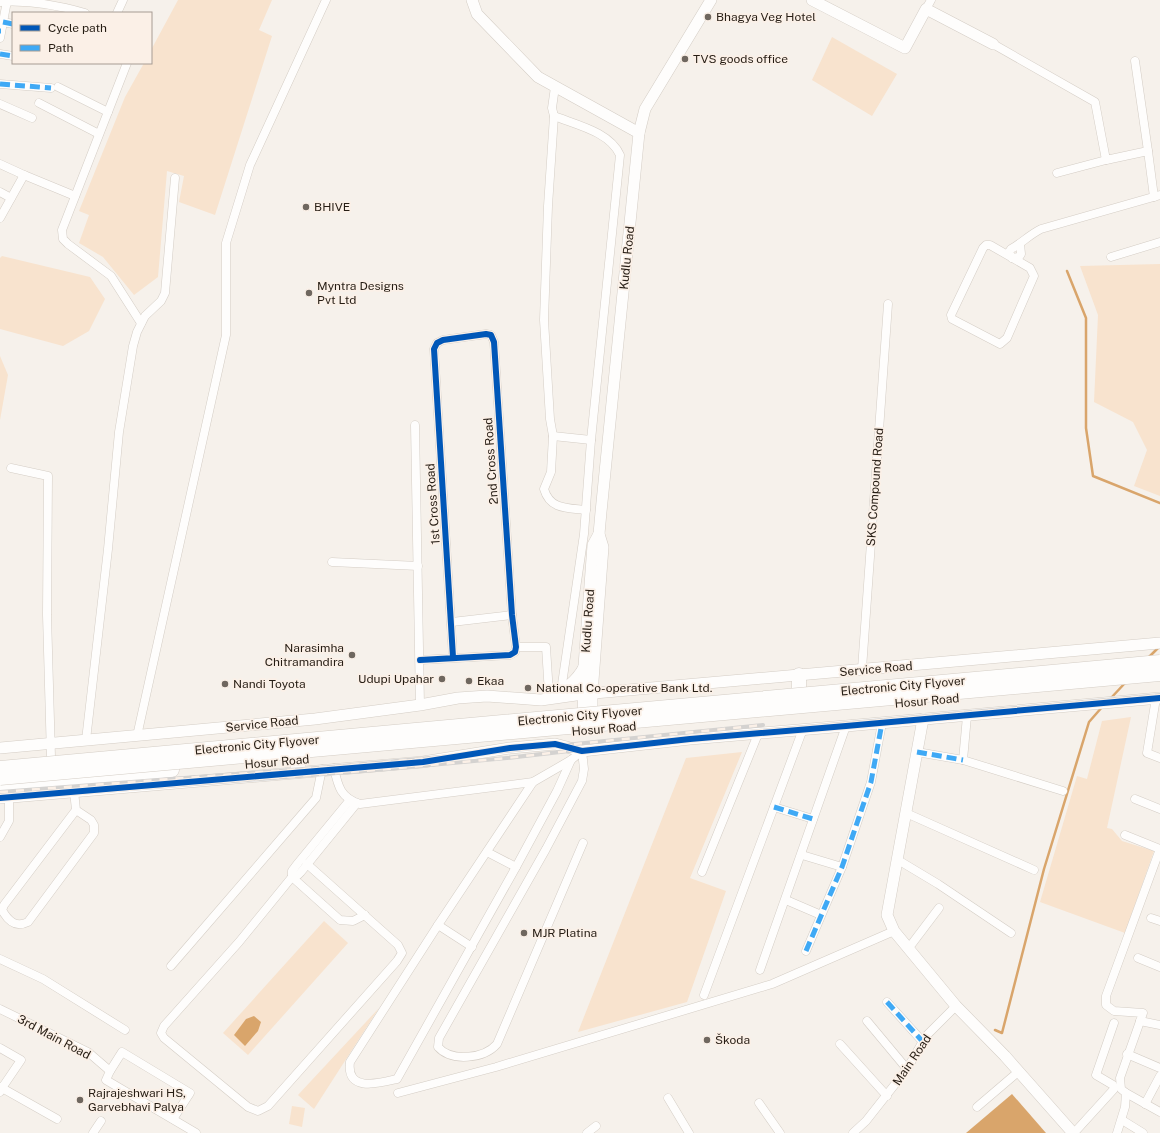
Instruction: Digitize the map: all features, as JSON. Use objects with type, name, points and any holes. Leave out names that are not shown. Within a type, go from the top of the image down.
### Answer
[{"type":"highway","name":"Hosur Road","points":[[0,762],[1160,658]]},
{"type":"highway","name":"Electronic City Flyover","points":[[0,768],[1160,662]]},
{"type":"highway","name":"Electronic City Flyover","points":[[4,789],[1160,674]]},
{"type":"highway","points":[[798,676],[799,690]]},
{"type":"highway","name":"Hosur Road","points":[[4,789],[298,765],[588,730],[1160,680]]},
{"type":"street","points":[[117,12],[123,0]]},
{"type":"street","points":[[137,736],[226,336],[226,243],[250,165],[326,0]]},
{"type":"street","points":[[472,0],[479,16],[538,78],[639,133]]},
{"type":"street","name":"Kudlu Road","points":[[588,730],[588,694],[603,547],[600,530],[639,133],[645,109],[711,0]]},
{"type":"street","points":[[812,0],[905,48],[929,5],[993,44],[1095,102],[1106,160]]},
{"type":"street","points":[[0,33],[3,22],[4,1],[55,5],[82,12]]},
{"type":"street","points":[[3,22],[12,24]]},
{"type":"street","points":[[0,54],[12,56]]},
{"type":"street","points":[[1012,258],[1030,268],[1034,276],[1007,338],[1000,344],[952,319],[952,315],[983,248],[986,245],[990,245],[1012,258],[1019,257],[1021,254],[1020,244],[1027,236],[1041,229],[1157,196],[1148,151],[1135,62]]},
{"type":"street","points":[[127,64],[62,230],[63,239],[111,276],[141,323]]},
{"type":"street","points":[[0,84],[54,88],[108,112]]},
{"type":"street","points":[[555,87],[552,108],[554,116],[548,206],[544,320],[550,419],[553,436],[551,472],[544,489],[550,502],[558,507],[586,510]]},
{"type":"street","points":[[39,103],[99,134]]},
{"type":"street","points":[[0,104],[32,118]]},
{"type":"street","points":[[554,116],[585,128],[611,141],[616,146],[620,155],[591,440],[586,510],[561,691]]},
{"type":"street","points":[[1056,174],[1106,160],[1148,151]]},
{"type":"street","points":[[0,164],[75,196]]},
{"type":"street","points":[[0,218],[24,175]]},
{"type":"street","points":[[86,740],[108,549],[119,432],[133,346],[145,316],[161,301],[165,293],[175,178]]},
{"type":"street","points":[[0,192],[11,198]]},
{"type":"street","points":[[1112,257],[1160,242]]},
{"type":"street","name":"SKS Compound Road","points":[[862,669],[888,304]]},
{"type":"street","name":"2nd Cross Road","points":[[434,349],[437,344],[443,340],[486,334],[491,335],[494,342],[512,615],[516,647]]},
{"type":"street","name":"1st Cross Road","points":[[434,349],[452,622],[453,658]]},
{"type":"street","points":[[415,425],[420,705]]},
{"type":"street","points":[[553,436],[591,440]]},
{"type":"street","points":[[11,468],[48,476],[47,615],[52,743],[51,758]]},
{"type":"street","points":[[584,525],[600,530]]},
{"type":"street","name":"Kudlu Road","points":[[588,694],[584,666],[593,545],[600,530]]},
{"type":"street","points":[[332,562],[418,566]]},
{"type":"street","points":[[452,622],[512,615]]},
{"type":"street","name":"Service Road","points":[[0,748],[315,719],[480,696],[541,700],[588,694],[1159,643]]},
{"type":"street","points":[[420,660],[510,655],[515,652],[516,647],[546,647],[549,694]]},
{"type":"street","points":[[524,698],[561,691],[574,681],[584,666]]},
{"type":"street","points":[[328,769],[337,786],[353,802],[360,804],[533,782],[571,760],[582,751],[690,738],[758,734],[1158,698],[1147,753],[1160,758]]},
{"type":"street","points":[[963,760],[967,716]]},
{"type":"street","points":[[924,719],[887,915],[894,931],[956,1006],[1005,1056],[1074,1133],[1114,1089],[1113,1085],[1096,1075],[1114,1023]]},
{"type":"street","points":[[806,951],[842,866],[871,782],[882,723]]},
{"type":"street","points":[[760,970],[802,855],[813,819],[846,726]]},
{"type":"street","points":[[704,995],[804,729]]},
{"type":"street","points":[[702,872],[758,734]]},
{"type":"street","name":"Hosur Road","points":[[4,789],[74,791],[298,765],[328,769],[423,762],[510,748],[555,744],[582,751]]},
{"type":"street","points":[[582,751],[584,769],[582,781],[546,849],[438,1038],[438,1047],[442,1052],[465,1057],[480,1055],[492,1051],[497,1044],[584,843]]},
{"type":"street","points":[[917,752],[963,760],[1063,791]]},
{"type":"street","points":[[533,782],[438,925],[350,1062],[350,1071],[358,1081],[372,1085],[397,1079],[516,867],[557,791],[571,760]]},
{"type":"street","points":[[171,966],[316,798],[328,769]]},
{"type":"street","points":[[0,837],[9,821],[4,789]]},
{"type":"street","points":[[74,791],[76,810],[4,905],[2,910],[6,917],[13,923],[22,925],[28,922],[94,833],[94,825],[91,820],[76,810]]},
{"type":"street","points":[[1135,799],[1160,809]]},
{"type":"street","points":[[292,876],[298,875],[353,802]]},
{"type":"street","points":[[307,864],[398,945],[402,953],[397,961],[268,1106],[258,1111],[248,1107],[164,1038],[162,1033],[164,1026],[240,942],[292,876],[292,871],[298,863],[353,802]]},
{"type":"street","points":[[774,807],[813,819]]},
{"type":"street","points":[[906,813],[1034,870]]},
{"type":"street","points":[[1125,834],[1160,849],[1156,870],[1106,1001],[1106,1005],[1114,1011],[1143,1013],[1127,1054],[1120,1078],[1121,1088],[1126,1094],[1160,1112]]},
{"type":"street","points":[[487,852],[516,867]]},
{"type":"street","points":[[802,855],[842,866]]},
{"type":"street","points":[[898,860],[938,884],[1011,933]]},
{"type":"street","points":[[292,876],[340,920],[353,921],[365,915]]},
{"type":"street","points":[[786,900],[821,915]]},
{"type":"street","points":[[908,949],[939,908]]},
{"type":"street","points":[[1151,918],[1160,922]]},
{"type":"street","points":[[438,925],[472,947]]},
{"type":"street","points":[[398,1093],[496,1067],[772,984],[894,931]]},
{"type":"street","points":[[1138,958],[1160,967]]},
{"type":"street","points":[[0,959],[43,979],[126,1030]]},
{"type":"street","points":[[887,1002],[923,1042]]},
{"type":"street","name":"Main Road","points":[[853,1133],[866,1121],[907,1070],[926,1036],[956,1006]]},
{"type":"street","name":"3rd Main Road","points":[[0,1009],[88,1052],[110,1071]]},
{"type":"street","points":[[866,1021],[907,1070]]},
{"type":"street","points":[[1140,1021],[1160,1026]]},
{"type":"street","points":[[840,1044],[886,1096]]},
{"type":"street","points":[[0,1048],[21,1060],[1,1089],[57,1119]]},
{"type":"street","points":[[173,1119],[190,1093],[122,1052],[106,1080],[196,1133]]},
{"type":"street","points":[[1127,1054],[1160,1068]]},
{"type":"street","points":[[976,1107],[1018,1072]]},
{"type":"street","points":[[1145,1104],[1160,1076]]},
{"type":"street","points":[[1117,1133],[1125,1107],[1126,1094]]},
{"type":"street","points":[[668,1098],[690,1133]]},
{"type":"street","points":[[759,1103],[780,1133]]},
{"type":"street","points":[[1122,1120],[1143,1133]]},
{"type":"street","points":[[93,1133],[101,1121]]},
{"type":"street","points":[[587,1133],[596,1126]]},
{"type":"shaded area","points":[[178,0],[272,0],[259,30],[272,36],[215,215],[179,202],[184,176],[167,171],[158,277],[134,295],[103,257],[79,243],[89,215],[79,211],[125,97],[143,64],[152,64],[152,48]]},
{"type":"shaded area","points":[[832,37],[897,74],[872,116],[812,80]]},
{"type":"shaded area","points":[[2,256],[90,277],[105,299],[89,331],[63,346],[0,329],[0,258]]},
{"type":"shaded area","points":[[1160,264],[1160,496],[1134,486],[1147,450],[1133,422],[1094,402],[1098,315],[1080,266]]},
{"type":"shaded area","points":[[0,356],[8,375],[0,420]]},
{"type":"shaded area","points":[[1131,717],[1107,828],[1112,829],[1122,841],[1154,851],[1125,933],[1040,902],[1077,776],[1087,779],[1102,721]]},
{"type":"shaded area","points":[[742,752],[690,878],[726,891],[687,1002],[578,1032],[686,758]]},
{"type":"shaded area","points":[[324,921],[348,943],[248,1055],[223,1033]]},
{"type":"shaded area","points":[[379,1008],[314,1109],[298,1095]]},
{"type":"shaded area","points":[[254,1016],[261,1022],[258,1031],[245,1046],[234,1035],[246,1019]]},
{"type":"shaded area","points":[[1012,1094],[1046,1133],[966,1133]]},
{"type":"shaded area","points":[[292,1106],[305,1108],[302,1127],[289,1124]]},
{"type":"waterway","points":[[1067,271],[1086,318],[1086,428],[1093,476],[1160,503]]},
{"type":"waterway","points":[[1149,657],[1158,648]]},
{"type":"waterway","points":[[1111,698],[1125,683]]},
{"type":"waterway","points":[[995,1030],[1002,1033],[1044,869],[1089,722],[1103,706]]},
{"type":"railway","points":[[0,799],[376,770],[507,758],[692,737],[1160,695]]},
{"type":"railway","points":[[0,792],[341,766],[763,725]]},
{"type":"marked path","points":[[3,22],[12,24]]},
{"type":"marked path","points":[[0,54],[12,56]]},
{"type":"marked path","points":[[0,84],[51,88]]},
{"type":"marked path","points":[[806,951],[842,867],[871,782],[882,723]]},
{"type":"marked path","points":[[917,752],[963,760]]},
{"type":"marked path","points":[[774,807],[813,819]]},
{"type":"marked path","points":[[887,1002],[923,1042]]},
{"type":"cycle path","points":[[420,660],[510,655],[515,652],[516,647],[512,615],[494,342],[491,335],[486,334],[443,340],[437,343],[434,349],[453,657]]},
{"type":"cycle path","points":[[0,798],[423,762],[510,748],[555,744],[582,751],[690,739],[1160,698]]},
{"type":"place","name":"Bhagya Veg Hotel","points":[[708,17]]},
{"type":"place","name":"TVS goods office","points":[[685,59]]},
{"type":"place","name":"BHIVE","points":[[306,207]]},
{"type":"place","name":"Myntra Designs Pvt Ltd","points":[[309,293]]},
{"type":"place","name":"Narasimha Chitramandira","points":[[352,655]]},
{"type":"place","name":"Udupi Upahar","points":[[442,679]]},
{"type":"place","name":"Ekaa","points":[[469,681]]},
{"type":"place","name":"Nandi Toyota","points":[[225,684]]},
{"type":"place","name":"National Co-operative Bank Ltd.","points":[[528,688]]},
{"type":"place","name":"MJR Platina","points":[[524,933]]},
{"type":"place","name":"Škoda","points":[[707,1040]]},
{"type":"place","name":"Rajrajeshwari HS, Garvebhavi Palya","points":[[80,1100]]}]
